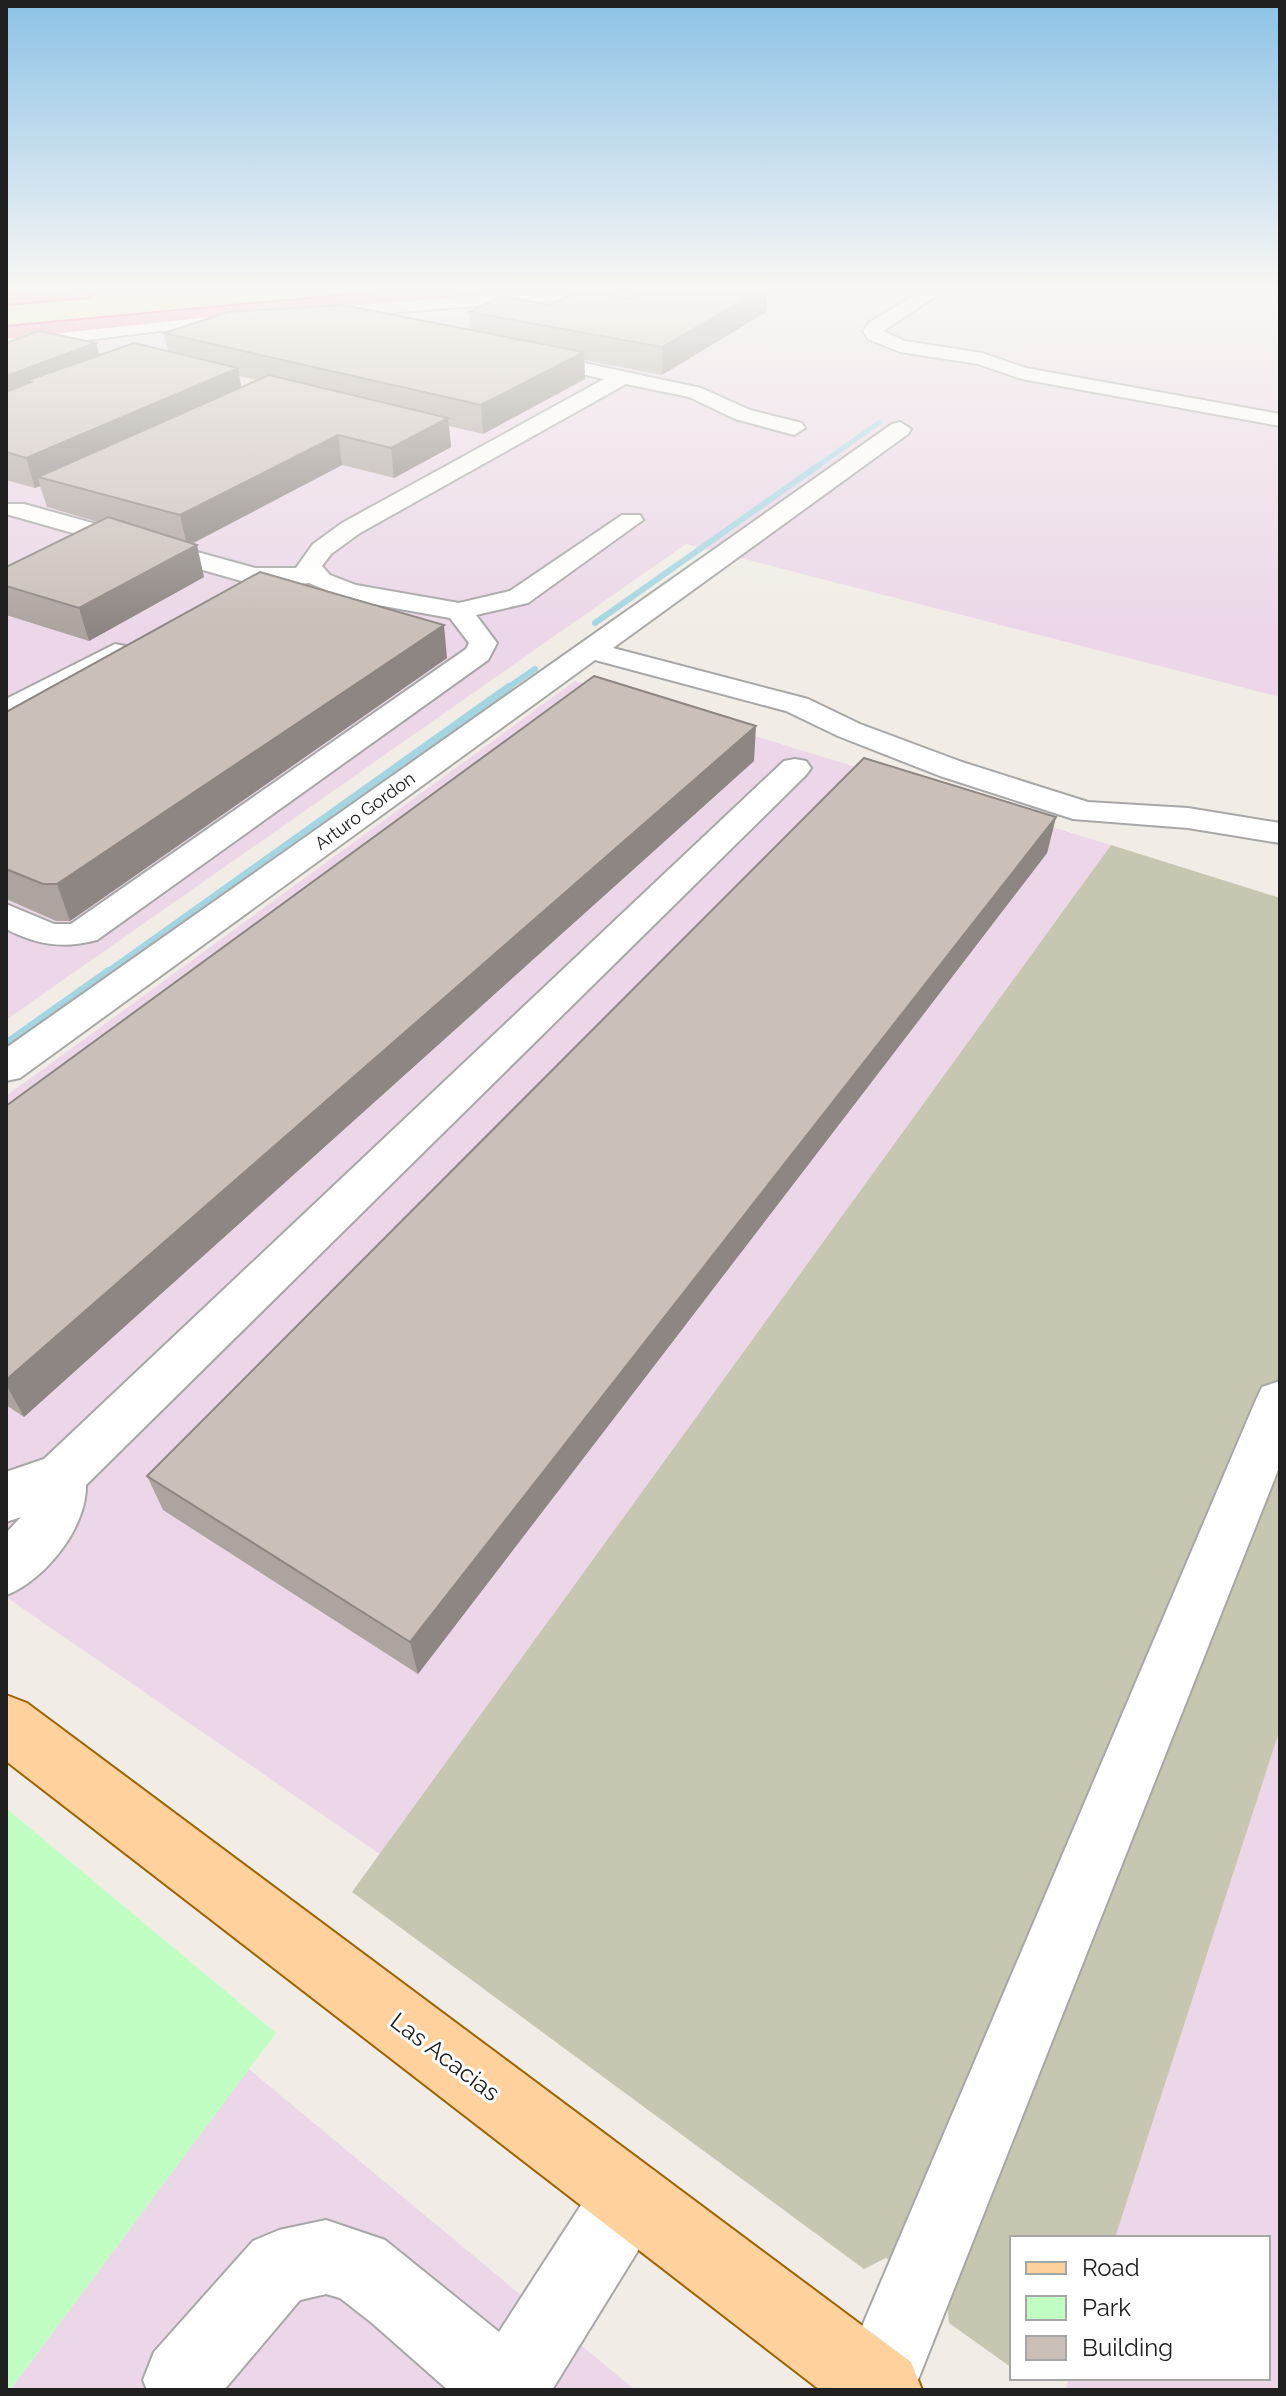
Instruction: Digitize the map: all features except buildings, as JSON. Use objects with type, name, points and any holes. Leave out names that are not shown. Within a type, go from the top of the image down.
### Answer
[{"type":"main road","name":"Las Acacias","points":[[6,1724],[880,2388]]},
{"type":"street","points":[[575,404],[351,528],[322,549],[308,567],[321,581],[350,592],[459,611],[519,597],[631,520]]},
{"type":"street","points":[[720,404],[740,414],[794,428]]},
{"type":"street","points":[[1191,404],[1280,420]]},
{"type":"street","name":"Arturo Gordon","points":[[6,1068],[900,429]]},
{"type":"street","points":[[465,441],[495,448]]},
{"type":"street","points":[[10,511],[43,497]]},
{"type":"street","points":[[10,511],[254,576],[276,578],[315,574]]},
{"type":"street","points":[[226,591],[254,576]]},
{"type":"street","points":[[6,915],[49,936],[69,937],[84,932],[478,654],[483,643],[459,611]]},
{"type":"street","points":[[6,711],[144,636]]},
{"type":"street","points":[[589,650],[797,705],[849,730],[951,769],[1085,812],[1188,818],[1280,833]]},
{"type":"street","points":[[6,1499],[30,1485],[60,1477],[795,768]]},
{"type":"street","points":[[880,2388],[1280,1402]]},
{"type":"street","points":[[6,1570],[53,1517],[60,1502],[60,1477]]},
{"type":"street","points":[[182,2380],[279,2267],[326,2257],[359,2266],[507,2390],[629,2197]]},
{"type":"shaded area","points":[[6,404],[1280,404],[1280,697],[686,544],[6,1020]]},
{"type":"shaded area","points":[[575,681],[1111,845],[381,1855],[6,1597],[6,1096]]},
{"type":"shaded area","points":[[1111,845],[1280,898],[1280,1729],[1116,2236],[1010,2236],[1010,2367],[949,2323],[947,2303],[886,2258],[864,2269],[352,1892]]},
{"type":"shaded area","points":[[1280,1729],[1280,2390],[1065,2390],[1068,2380],[1270,2380],[1270,2236],[1116,2236]]},
{"type":"shaded area","points":[[249,2069],[635,2390],[10,2390]]},
{"type":"green space","points":[[6,1808],[276,2033],[10,2390],[6,2390]]},
{"type":"waterway","points":[[816,467],[880,422]]},
{"type":"waterway","points":[[595,623],[819,465]]},
{"type":"waterway","points":[[506,689],[535,669]]},
{"type":"waterway","points":[[106,974],[509,687]]},
{"type":"waterway","points":[[6,1045],[109,972]]}]
